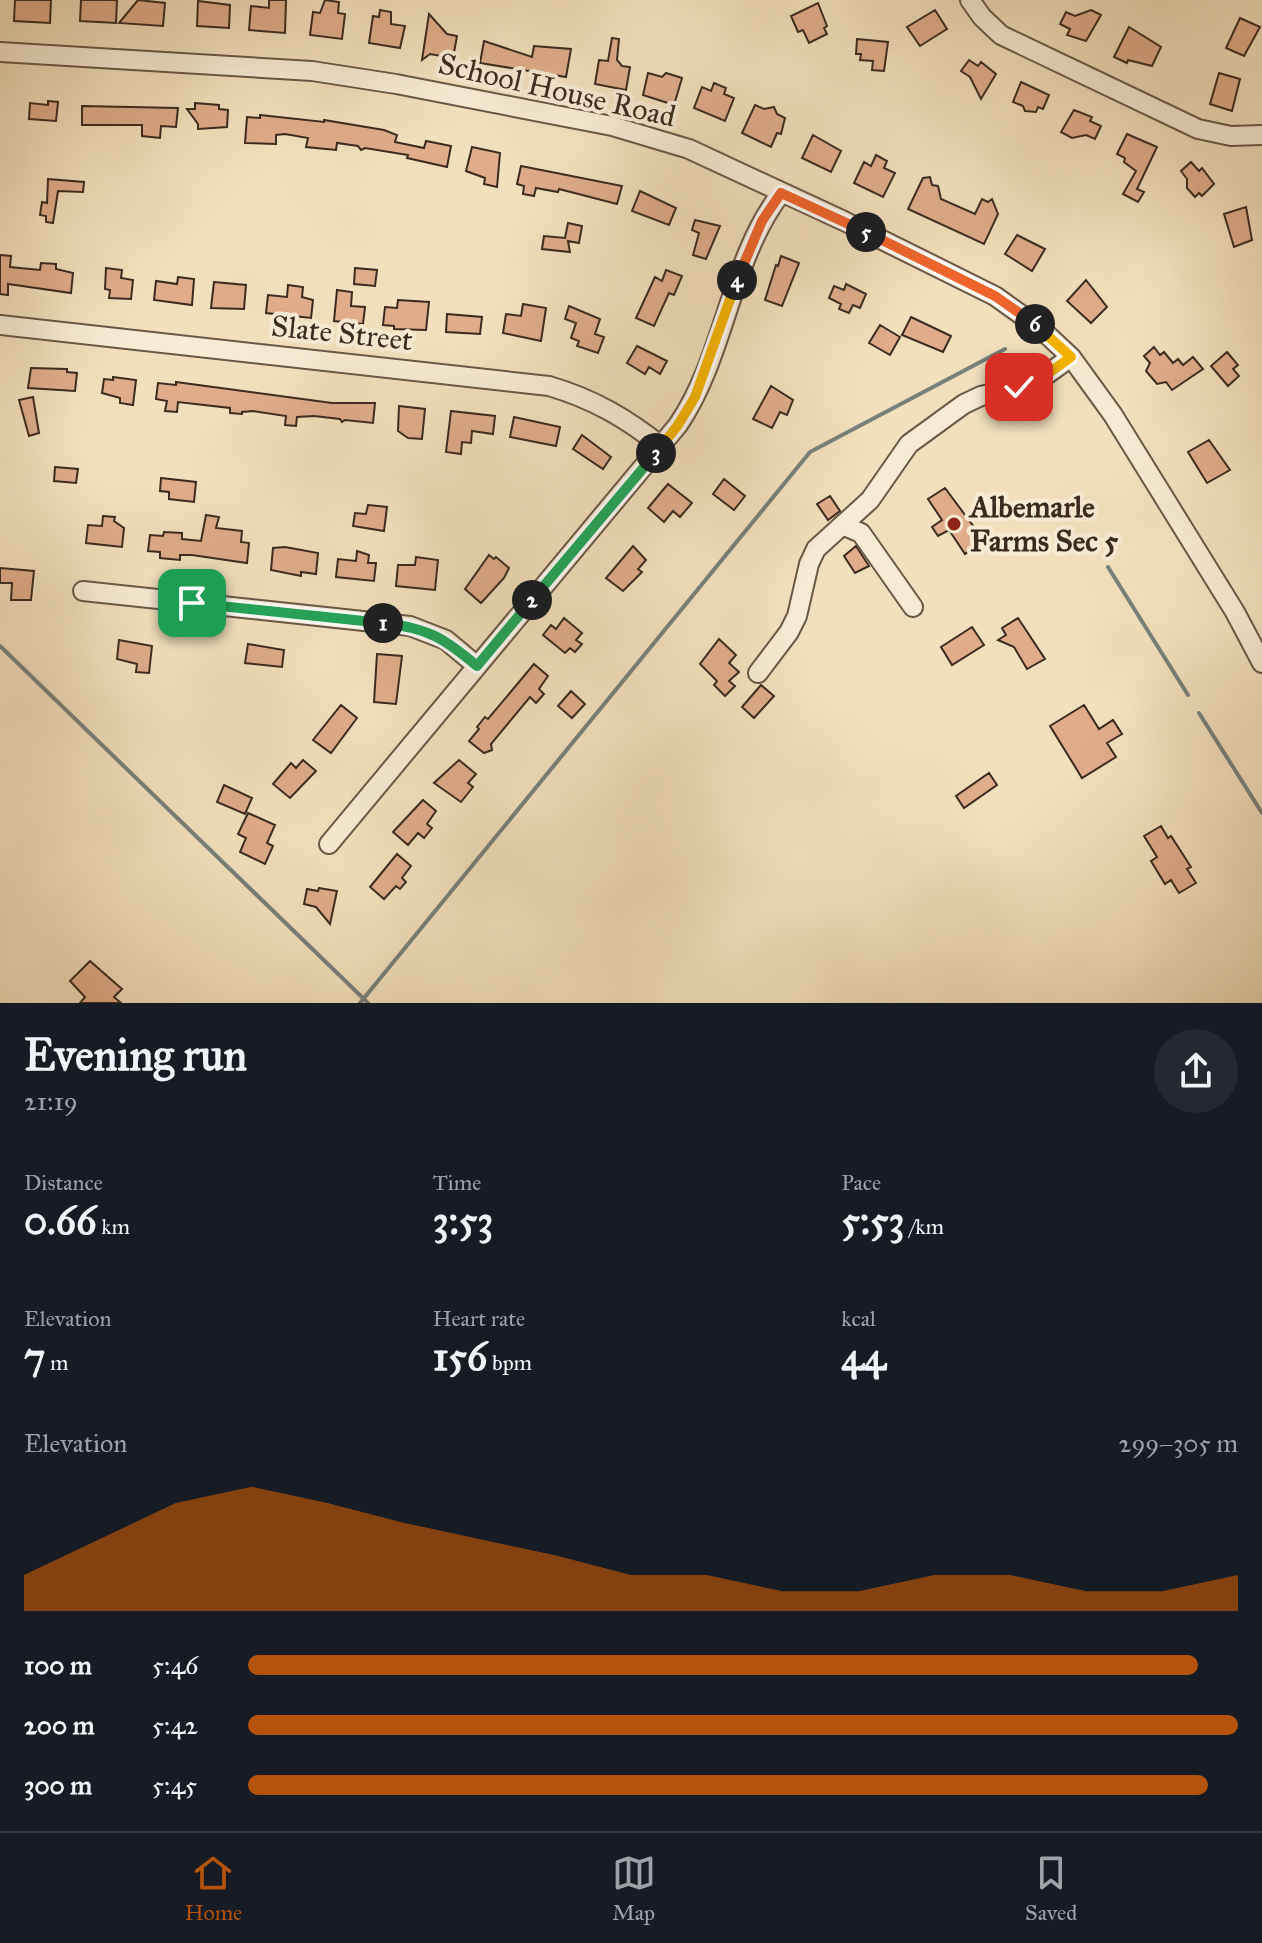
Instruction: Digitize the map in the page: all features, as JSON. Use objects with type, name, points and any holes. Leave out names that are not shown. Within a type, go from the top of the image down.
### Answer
[{"type":"street","points":[[970,0],[1001,35],[1154,110],[1209,133],[1262,135]]},
{"type":"street","name":"School House Road","points":[[0,52],[291,69],[396,84],[652,136],[781,193],[995,296],[1041,329],[1071,357],[1113,415],[1235,612],[1262,663]]},
{"type":"street","points":[[329,844],[661,446],[695,397],[748,251],[762,221],[781,193]]},
{"type":"street","name":"Slate Street","points":[[0,325],[549,386],[597,402],[632,422],[661,446]]},
{"type":"street","points":[[758,673],[789,632],[797,616],[809,564],[816,549],[870,500],[909,444],[928,428],[981,396],[1035,383],[1071,357]]},
{"type":"street","points":[[842,525],[861,533],[913,607]]},
{"type":"street","points":[[83,591],[410,626],[446,640],[477,666]]},
{"type":"building","points":[[15,0],[51,0],[50,23],[14,21]]},
{"type":"building","points":[[81,0],[117,0],[116,23],[80,21]]},
{"type":"building","points":[[138,0],[165,3],[163,26],[119,23]]},
{"type":"building","points":[[269,0],[286,0],[285,33],[249,30],[251,6],[269,8]]},
{"type":"building","points":[[325,0],[339,2],[338,13],[345,14],[342,39],[310,35],[313,12],[320,13]]},
{"type":"building","points":[[198,1],[230,5],[229,28],[197,26]]},
{"type":"building","points":[[818,3],[827,34],[809,43],[803,30],[798,32],[791,16]]},
{"type":"building","points":[[380,10],[391,12],[391,24],[405,26],[400,48],[369,43],[373,16],[379,17]]},
{"type":"building","points":[[935,10],[947,29],[920,46],[907,27]]},
{"type":"building","points":[[1091,10],[1101,15],[1086,41],[1067,35],[1070,29],[1060,24],[1066,12],[1075,16]]},
{"type":"building","points":[[429,14],[447,34],[457,36],[453,58],[430,54],[422,60]]},
{"type":"building","points":[[1240,18],[1260,27],[1244,56],[1226,48]]},
{"type":"building","points":[[1129,27],[1161,47],[1152,66],[1128,60],[1127,63],[1114,57]]},
{"type":"building","points":[[612,38],[619,39],[617,60],[622,66],[630,67],[626,90],[595,84],[599,60],[608,61]]},
{"type":"building","points":[[857,39],[888,42],[884,71],[872,70],[873,61],[860,60],[861,54],[856,54]]},
{"type":"building","points":[[484,41],[532,57],[534,46],[571,49],[566,77],[480,63]]},
{"type":"building","points":[[969,60],[978,66],[981,62],[996,74],[981,99],[970,77],[961,71]]},
{"type":"building","points":[[648,73],[662,77],[666,73],[682,78],[674,105],[643,95]]},
{"type":"building","points":[[1219,73],[1240,79],[1232,111],[1210,104]]},
{"type":"building","points":[[1021,82],[1049,95],[1043,109],[1038,107],[1036,112],[1025,111],[1023,106],[1013,102]]},
{"type":"building","points":[[714,83],[726,88],[724,94],[734,98],[725,121],[694,108],[702,87],[711,91]]},
{"type":"building","points":[[48,101],[58,102],[56,121],[29,119],[30,103],[48,105]]},
{"type":"building","points":[[195,103],[219,105],[219,109],[228,110],[227,127],[198,129],[198,124],[187,109],[195,109]]},
{"type":"building","points":[[755,105],[764,109],[774,107],[777,114],[785,118],[781,134],[777,133],[771,147],[742,133]]},
{"type":"building","points":[[82,106],[178,108],[176,127],[161,126],[160,138],[142,136],[142,125],[82,125]]},
{"type":"building","points":[[1074,110],[1092,117],[1090,121],[1101,126],[1095,139],[1086,135],[1072,138],[1061,132]]},
{"type":"building","points":[[260,115],[324,120],[384,130],[397,135],[395,142],[424,148],[426,141],[451,146],[447,167],[407,158],[408,155],[365,148],[361,150],[358,146],[337,143],[336,150],[306,147],[308,138],[285,134],[276,135],[276,144],[245,143],[247,117],[260,118]]},
{"type":"building","points":[[1127,134],[1157,147],[1137,189],[1144,192],[1138,202],[1123,194],[1136,171],[1117,154]]},
{"type":"building","points":[[813,135],[841,151],[831,172],[802,158]]},
{"type":"building","points":[[472,147],[500,153],[497,187],[484,184],[485,178],[466,171]]},
{"type":"building","points":[[876,155],[887,161],[884,168],[895,173],[883,197],[854,183],[864,162],[871,166]]},
{"type":"building","points":[[1191,162],[1199,171],[1202,168],[1214,184],[1202,196],[1199,193],[1195,197],[1187,188],[1187,179],[1181,171]]},
{"type":"building","points":[[521,166],[622,186],[617,204],[559,189],[558,192],[536,188],[534,196],[523,194],[524,186],[517,184]]},
{"type":"building","points":[[930,177],[932,185],[938,186],[941,199],[975,214],[982,199],[988,202],[992,199],[998,214],[984,244],[908,209],[923,178]]},
{"type":"building","points":[[48,179],[84,182],[83,192],[58,191],[53,223],[46,222],[46,216],[40,215],[42,202],[47,203]]},
{"type":"building","points":[[640,191],[676,208],[669,225],[632,211]]},
{"type":"building","points":[[1246,207],[1252,240],[1234,247],[1224,214]]},
{"type":"building","points":[[695,220],[720,226],[706,259],[693,255],[699,233],[692,230]]},
{"type":"building","points":[[568,223],[582,226],[579,243],[568,241],[570,252],[542,249],[544,236],[565,238]]},
{"type":"building","points":[[1017,235],[1045,249],[1032,271],[1005,254]]},
{"type":"building","points":[[0,255],[11,256],[10,267],[40,270],[41,263],[56,264],[56,269],[73,273],[71,293],[8,284],[8,295],[0,294]]},
{"type":"building","points":[[781,256],[799,263],[782,306],[765,300]]},
{"type":"building","points":[[106,268],[122,270],[121,278],[133,280],[131,299],[109,298],[110,290],[105,289]]},
{"type":"building","points":[[355,268],[377,270],[375,286],[354,284]]},
{"type":"building","points":[[666,270],[682,276],[674,295],[669,293],[654,326],[636,318],[655,277],[662,281]]},
{"type":"building","points":[[178,277],[194,279],[192,305],[154,300],[156,281],[177,284]]},
{"type":"building","points":[[1086,280],[1107,307],[1091,323],[1067,301]]},
{"type":"building","points":[[214,282],[246,285],[244,309],[211,308]]},
{"type":"building","points":[[846,284],[866,294],[860,308],[853,305],[849,313],[839,309],[841,304],[829,298],[834,286],[844,290]]},
{"type":"building","points":[[288,285],[303,287],[302,297],[313,300],[311,318],[266,313],[268,295],[287,297]]},
{"type":"building","points":[[337,290],[352,292],[351,306],[365,307],[363,324],[334,321]]},
{"type":"building","points":[[398,300],[429,302],[426,330],[394,329],[394,326],[383,325],[385,307],[397,308]]},
{"type":"building","points":[[523,304],[546,308],[541,341],[503,333],[506,314],[521,316]]},
{"type":"building","points":[[569,306],[600,319],[595,334],[604,337],[598,353],[577,346],[579,341],[571,338],[576,323],[565,319]]},
{"type":"building","points":[[447,314],[482,317],[480,334],[446,332]]},
{"type":"building","points":[[911,317],[951,336],[943,352],[902,335]]},
{"type":"building","points":[[880,325],[900,337],[890,355],[869,343]]},
{"type":"building","points":[[637,346],[667,361],[660,374],[649,367],[645,374],[627,363]]},
{"type":"building","points":[[1154,347],[1160,355],[1164,352],[1173,363],[1178,359],[1183,365],[1193,357],[1203,369],[1172,390],[1166,382],[1157,384],[1146,371],[1150,363],[1144,356]]},
{"type":"building","points":[[1227,352],[1238,365],[1233,369],[1239,376],[1228,386],[1211,366]]},
{"type":"building","points":[[31,368],[67,369],[67,372],[77,373],[75,391],[28,388]]},
{"type":"building","points":[[113,377],[136,380],[133,405],[120,403],[120,398],[102,393],[104,379],[113,380]]},
{"type":"building","points":[[176,382],[332,403],[375,403],[373,423],[342,422],[340,419],[314,416],[297,417],[296,426],[285,425],[286,416],[253,411],[230,413],[230,408],[178,402],[177,412],[165,411],[167,401],[156,399],[158,383],[176,385]]},
{"type":"building","points":[[771,386],[793,400],[787,415],[780,412],[772,428],[753,419]]},
{"type":"building","points":[[33,397],[39,433],[29,436],[19,400]]},
{"type":"building","points":[[399,406],[425,409],[422,439],[408,438],[398,431]]},
{"type":"building","points":[[451,411],[495,416],[493,434],[472,431],[471,443],[462,442],[461,454],[446,452]]},
{"type":"building","points":[[514,417],[560,427],[556,446],[510,437]]},
{"type":"building","points":[[582,435],[611,457],[603,469],[573,449]]},
{"type":"building","points":[[1209,440],[1230,470],[1207,483],[1188,452]]},
{"type":"building","points":[[55,467],[78,469],[76,483],[54,481]]},
{"type":"building","points":[[161,478],[196,482],[194,502],[169,499],[169,492],[160,491]]},
{"type":"building","points":[[724,479],[745,496],[734,510],[713,494]]},
{"type":"building","points":[[668,484],[692,503],[680,517],[673,511],[664,522],[648,508]]},
{"type":"building","name":"Albemarle Farms Sec 5","points":[[945,488],[974,527],[971,529],[980,543],[965,554],[949,530],[938,536],[932,527],[942,520],[928,499]]},
{"type":"building","points":[[830,496],[840,511],[828,520],[817,504]]},
{"type":"building","points":[[368,505],[387,507],[384,531],[353,526],[355,513],[366,514]]},
{"type":"building","points":[[206,515],[219,517],[216,528],[242,531],[241,542],[249,543],[247,563],[192,555],[180,555],[180,560],[160,558],[160,552],[148,551],[150,535],[163,536],[164,532],[182,533],[182,539],[201,541]]},
{"type":"building","points":[[103,516],[115,517],[114,521],[124,528],[122,547],[86,543],[88,525],[102,526]]},
{"type":"building","points":[[633,546],[646,560],[638,569],[642,572],[623,591],[606,578]]},
{"type":"building","points":[[856,546],[869,566],[855,573],[844,556]]},
{"type":"building","points":[[273,548],[318,553],[316,574],[301,572],[301,576],[271,570]]},
{"type":"building","points":[[357,551],[369,555],[368,563],[376,563],[374,581],[336,577],[338,559],[356,561]]},
{"type":"building","points":[[489,555],[509,568],[481,603],[465,589]]},
{"type":"building","points":[[416,557],[438,560],[435,590],[396,586],[398,565],[415,565]]},
{"type":"building","points":[[0,568],[34,571],[31,600],[11,600],[12,583],[0,583]]},
{"type":"building","points":[[564,618],[582,633],[576,640],[582,644],[575,652],[570,648],[565,653],[543,635],[551,625],[556,629]]},
{"type":"building","points":[[1018,618],[1045,659],[1027,669],[1014,647],[998,640],[1006,635],[1002,628]]},
{"type":"building","points":[[972,627],[984,645],[952,665],[941,647]]},
{"type":"building","points":[[719,639],[736,655],[729,663],[739,672],[729,681],[735,686],[725,696],[714,685],[717,681],[700,664]]},
{"type":"building","points":[[119,640],[152,646],[149,673],[136,672],[137,664],[117,659]]},
{"type":"building","points":[[248,644],[284,650],[282,667],[245,663]]},
{"type":"building","points":[[377,654],[402,656],[396,704],[374,702]]},
{"type":"building","points":[[534,664],[548,676],[539,689],[544,694],[536,703],[530,697],[491,744],[492,750],[484,753],[469,741],[485,717],[488,719]]},
{"type":"building","points":[[761,685],[774,696],[754,718],[742,707]]},
{"type":"building","points":[[571,691],[585,704],[572,718],[558,706]]},
{"type":"building","points":[[341,705],[357,718],[331,753],[313,740]]},
{"type":"building","points":[[1084,705],[1099,729],[1113,720],[1122,734],[1107,743],[1116,757],[1082,778],[1050,726]]},
{"type":"building","points":[[303,760],[316,771],[290,798],[273,784],[291,763],[296,768]]},
{"type":"building","points":[[459,760],[476,774],[468,783],[473,787],[461,802],[434,783]]},
{"type":"building","points":[[989,773],[997,785],[964,808],[956,796]]},
{"type":"building","points":[[224,785],[252,798],[245,814],[217,802]]},
{"type":"building","points":[[423,800],[436,811],[427,824],[432,828],[424,838],[418,833],[408,845],[393,832]]},
{"type":"building","points":[[248,813],[275,825],[267,843],[273,846],[265,864],[240,852],[246,838],[238,834]]},
{"type":"building","points":[[1161,826],[1191,867],[1187,869],[1196,883],[1179,893],[1171,880],[1165,884],[1151,861],[1157,857],[1144,836]]},
{"type":"building","points":[[397,854],[411,866],[402,878],[406,882],[400,889],[396,886],[384,899],[370,887]]},
{"type":"building","points":[[319,888],[337,891],[330,924],[316,907],[304,904],[307,889],[318,891]]},
{"type":"building","points":[[90,961],[122,989],[114,997],[121,1003],[80,1003],[85,997],[70,981]]},
{"type":"waterway","points":[[360,1003],[810,452],[1005,349]]},
{"type":"waterway","points":[[1108,567],[1188,695]]},
{"type":"waterway","points":[[0,646],[368,1003]]},
{"type":"waterway","points":[[1199,713],[1262,813]]},
{"type":"place","name":"Albemarle Farms Sec 5","points":[[954,524]]},
{"type":"route","points":[[192,603],[410,626],[446,640],[477,666],[687,412],[704,374],[748,251],[769,208],[781,193],[995,296],[1041,329],[1071,357],[1035,383],[1019,387]]}]
